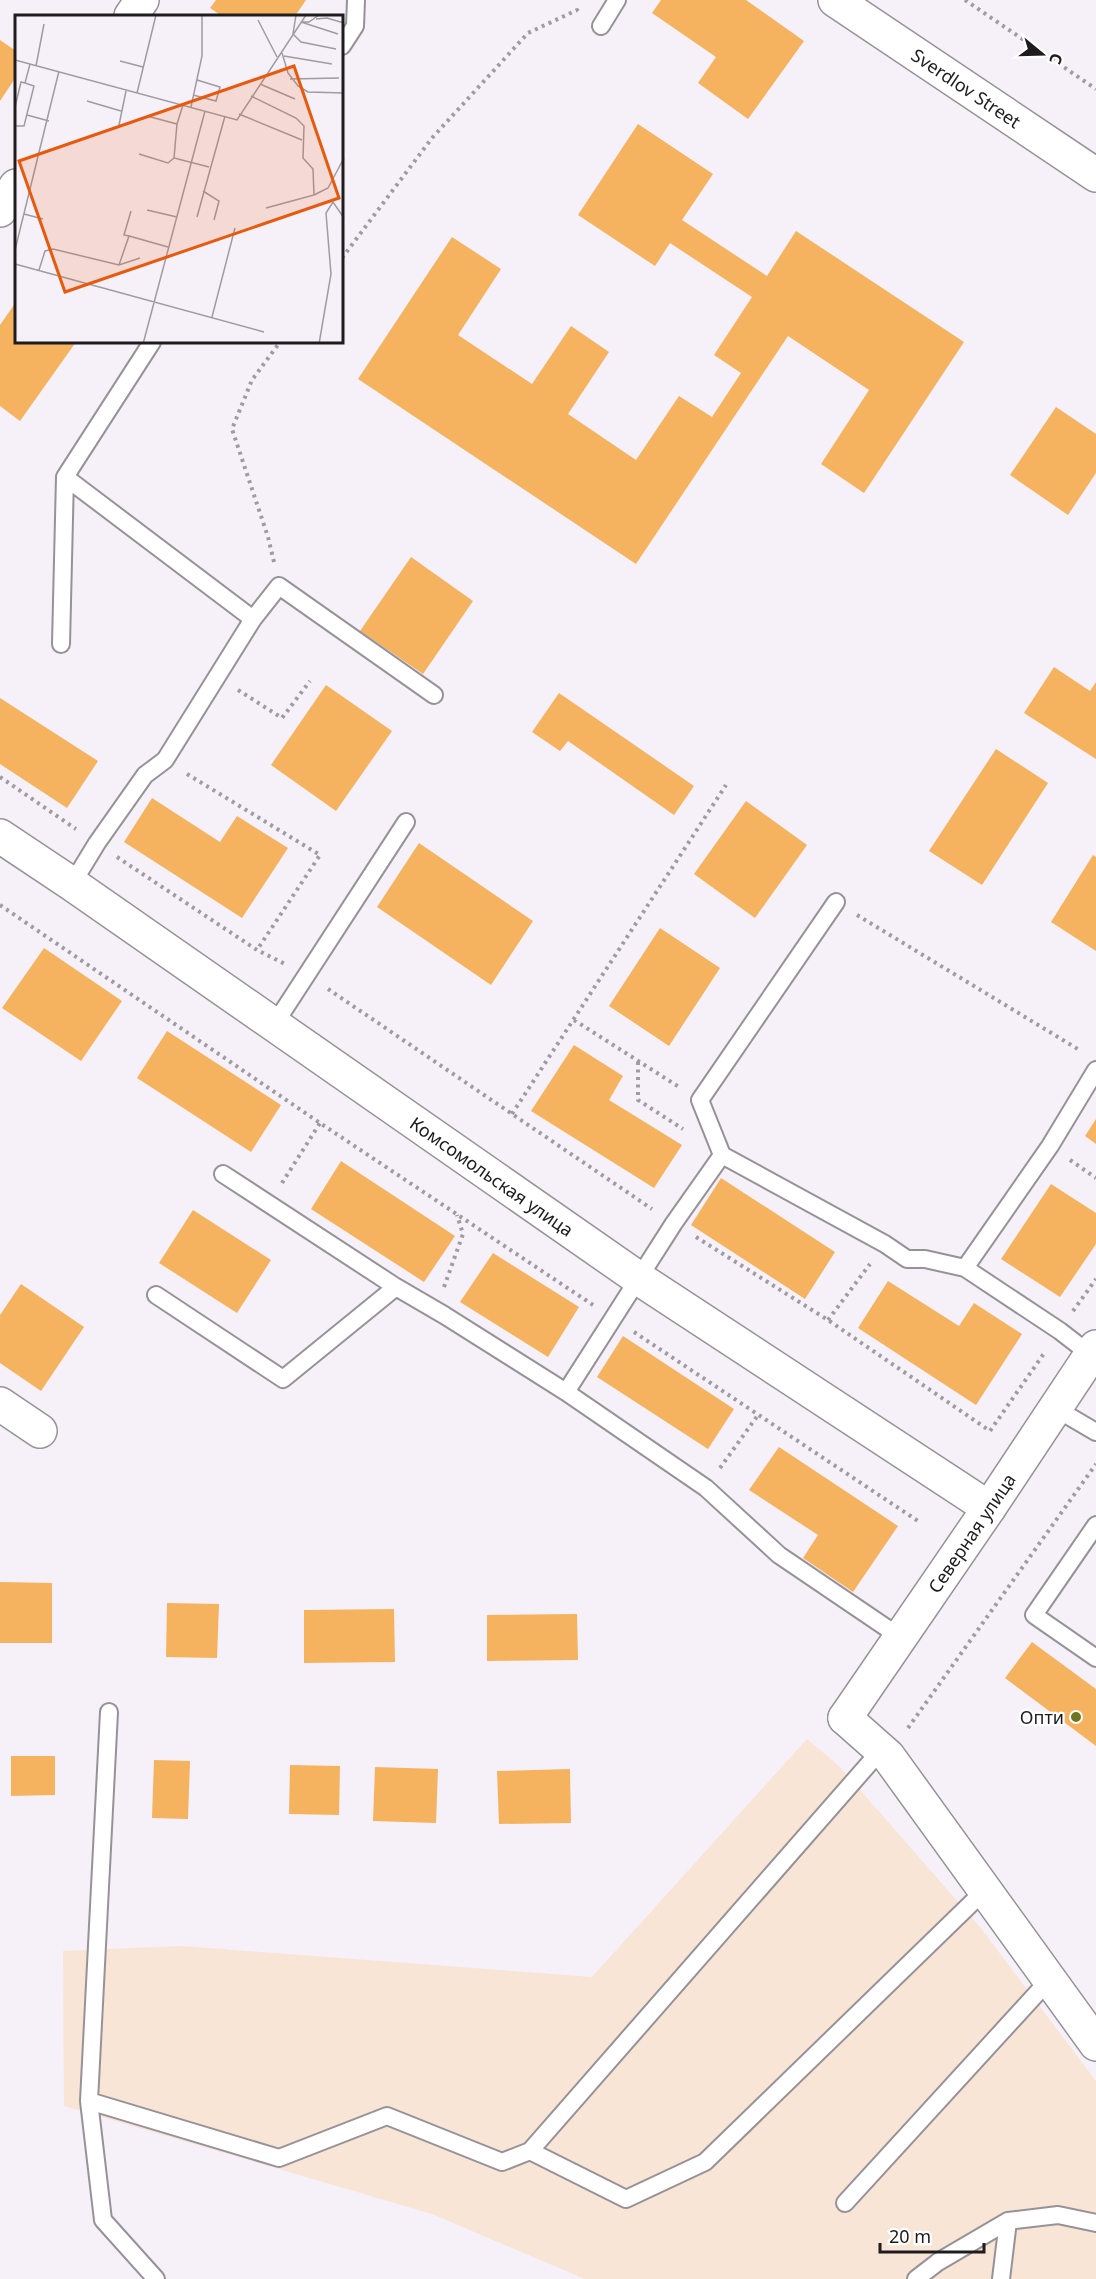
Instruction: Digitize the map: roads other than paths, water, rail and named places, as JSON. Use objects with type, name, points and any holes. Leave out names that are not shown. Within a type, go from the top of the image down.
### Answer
[{"type":"street","points":[[132,15],[142,0]]},
{"type":"street","name":"Sverdlov Street","points":[[835,0],[1096,175]]},
{"type":"street","points":[[0,210],[15,188]]},
{"type":"street","name":"Комсомольская улица","points":[[0,836],[638,1278],[989,1508]]},
{"type":"street","name":"Северная улица","points":[[885,1753],[844,1718],[989,1508],[1093,1351]]},
{"type":"street","points":[[0,1404],[40,1431]]},
{"type":"street","points":[[885,1753],[1096,2044]]},
{"type":"lane","points":[[344,43],[355,26],[356,0]]},
{"type":"lane","points":[[601,26],[617,0]]},
{"type":"lane","points":[[61,644],[65,477],[151,344]]},
{"type":"lane","points":[[65,477],[253,619]]},
{"type":"lane","points":[[72,884],[97,843],[145,775],[165,760],[253,619],[279,586],[434,695]]},
{"type":"lane","points":[[274,1025],[406,822]]},
{"type":"lane","points":[[836,902],[700,1100],[722,1155],[885,1244],[907,1259],[925,1259],[965,1268],[1093,1351]]},
{"type":"lane","points":[[965,1268],[1050,1146],[1096,1070]]},
{"type":"lane","points":[[566,1392],[674,1223],[722,1155]]},
{"type":"lane","points":[[223,1174],[396,1287],[566,1392],[706,1488],[780,1555],[900,1637]]},
{"type":"lane","points":[[156,1295],[283,1379],[396,1287]]},
{"type":"lane","points":[[1055,1408],[1096,1432]]},
{"type":"lane","points":[[1096,1525],[1034,1615],[1096,1658]]},
{"type":"lane","points":[[109,1712],[89,2101],[103,2220],[156,2279]]},
{"type":"lane","points":[[89,2101],[279,2158],[387,2116],[502,2162],[530,2151],[885,1753]]},
{"type":"lane","points":[[530,2151],[626,2199],[705,2162],[985,1890]]},
{"type":"lane","points":[[845,2203],[1049,1980]]},
{"type":"lane","points":[[916,2279],[938,2262],[1008,2221],[1058,2214],[1096,2223]]},
{"type":"lane","points":[[1001,2279],[1008,2221]]},
{"type":"place","name":"Опти","points":[[1076,1717]]}]
